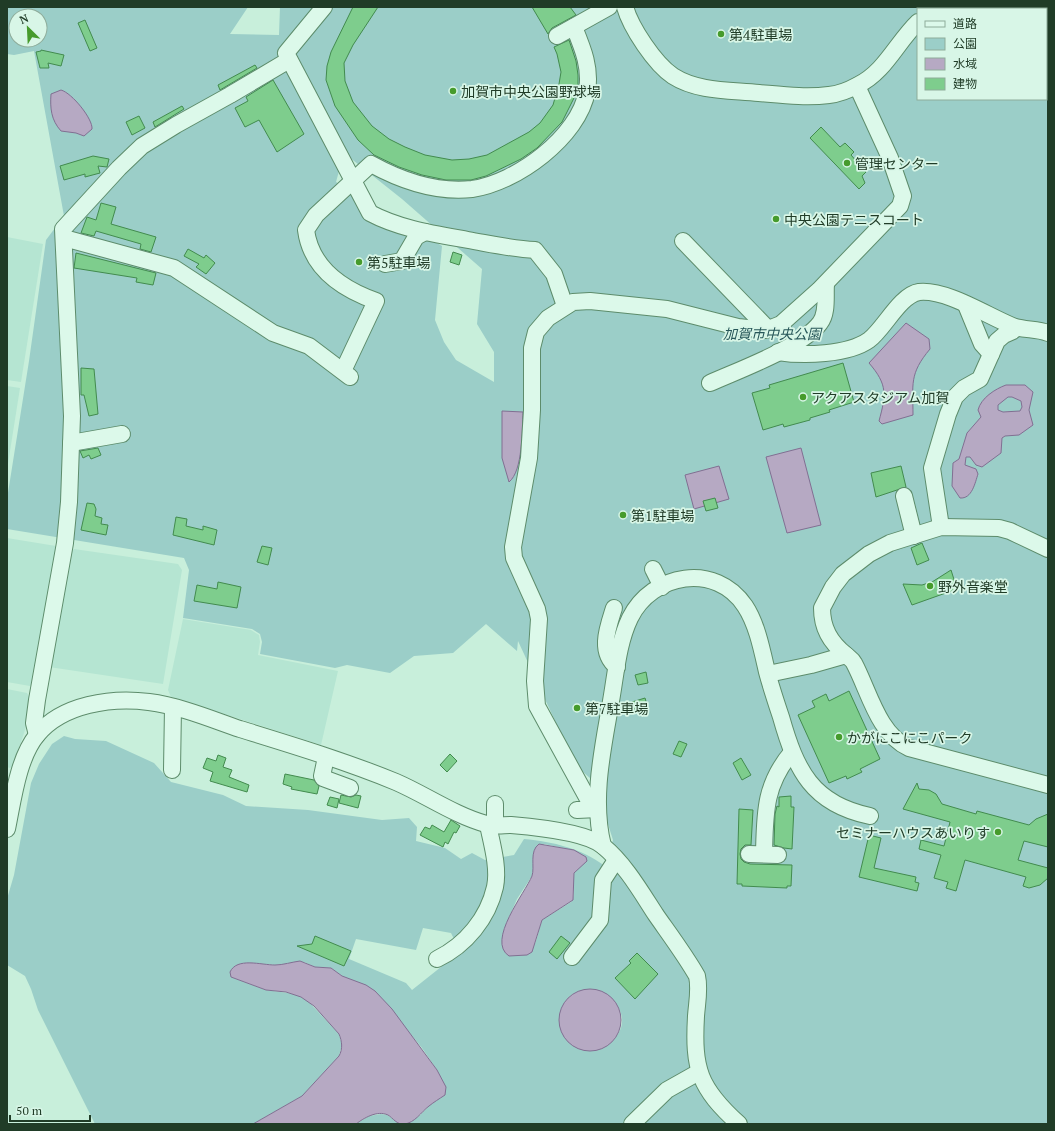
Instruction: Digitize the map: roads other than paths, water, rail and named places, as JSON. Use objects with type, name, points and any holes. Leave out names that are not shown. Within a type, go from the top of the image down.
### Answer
[{"type":"street","points":[[37,735],[34,722],[37,700],[65,543],[69,502],[72,416],[63,229],[119,168],[142,146],[176,124],[230,96],[287,56],[324,7]]},
{"type":"street","points":[[557,36],[609,7]]},
{"type":"street","points":[[625,7],[630,21],[655,59],[673,76],[682,81],[708,88],[811,97],[831,95],[857,86],[874,74],[889,59],[908,32],[917,23]]},
{"type":"street","points":[[64,238],[174,268],[273,333],[309,346],[347,374],[376,301],[346,288],[329,275],[316,261],[308,244],[306,230],[316,215],[371,164],[394,176],[414,183],[436,188],[473,189],[498,182],[528,166],[546,153],[563,136],[574,121],[587,92],[588,71],[586,53],[574,27]]},
{"type":"street","points":[[287,56],[370,213],[385,221],[425,232],[518,249],[535,250],[554,274],[565,306]]},
{"type":"street","points":[[598,809],[589,801],[537,706],[535,681],[539,619],[537,609],[514,558],[513,548],[518,512],[524,489],[530,443],[532,410],[532,348],[536,332],[548,318],[565,306],[574,302],[590,300],[667,308],[738,327],[768,329],[781,324],[826,284],[900,206],[903,196],[890,158],[857,86]]},
{"type":"street","points":[[385,264],[402,261],[416,238],[425,232]]},
{"type":"street","points":[[683,241],[768,329]]},
{"type":"street","points":[[710,383],[790,346],[821,322],[825,311],[826,284]]},
{"type":"street","points":[[778,352],[801,353],[844,351],[858,346],[870,339],[904,301],[918,292],[943,295],[1016,327],[1048,333]]},
{"type":"street","points":[[966,305],[982,344],[991,354]]},
{"type":"street","points":[[941,527],[932,468],[934,457],[942,441],[948,414],[955,397],[964,388],[980,379],[997,341],[1004,335],[1013,331]]},
{"type":"street","points":[[71,443],[122,434]]},
{"type":"street","points":[[904,496],[914,536]]},
{"type":"street","points":[[1048,549],[1010,531],[999,528],[941,527],[890,543],[869,554],[843,574],[822,608],[822,617],[827,634],[846,655],[854,661],[884,726],[895,740],[902,745],[1048,785]]},
{"type":"street","points":[[653,569],[662,587]]},
{"type":"street","points":[[603,846],[600,834],[598,809],[599,778],[624,633],[631,616],[641,602],[662,587],[685,578],[715,580],[727,587],[746,607],[762,650],[792,752],[810,785],[824,797],[845,809],[870,816]]},
{"type":"street","points":[[614,608],[607,633],[606,650],[610,662],[617,667]]},
{"type":"street","points":[[768,674],[811,666],[846,655]]},
{"type":"street","points":[[7,829],[19,773],[30,746],[37,735],[53,720],[74,710],[89,705],[124,701],[148,702],[173,706],[326,757],[395,782],[491,825],[511,825],[574,834],[603,846],[616,860],[633,881],[697,976],[699,988],[695,1043],[699,1072],[707,1090],[716,1102],[740,1124]]},
{"type":"street","points":[[172,770],[173,706]]},
{"type":"street","points":[[764,854],[766,807],[769,794],[780,767],[792,752]]},
{"type":"street","points":[[326,757],[322,776],[350,788]]},
{"type":"street","points":[[437,959],[450,952],[464,941],[483,918],[490,904],[495,886],[491,825],[495,804]]},
{"type":"street","points":[[577,810],[598,809]]},
{"type":"street","points":[[572,957],[600,920],[603,880],[616,860]]},
{"type":"street","points":[[632,1124],[667,1090],[699,1072]]},
{"type":"water","points":[[61,90],[66,92],[76,101],[89,119],[92,129],[84,136],[76,133],[61,131],[55,123],[51,109],[51,94]]},
{"type":"water","points":[[906,323],[929,339],[930,349],[915,373],[913,387],[913,415],[882,424],[879,421],[883,404],[884,390],[880,378],[869,363]]},
{"type":"water","points":[[1006,385],[1025,385],[1033,392],[1029,410],[1033,425],[1019,435],[1005,436],[1002,438],[1001,453],[982,467],[976,465],[970,457],[966,457],[965,465],[976,469],[978,474],[970,493],[964,498],[960,498],[952,486],[953,463],[959,459],[967,433],[981,417],[978,410],[982,402],[989,394]],"holes":[[[1008,397],[1021,401],[1022,407],[1020,411],[1003,412],[998,410],[998,405]]]},
{"type":"water","points":[[502,411],[523,412],[522,439],[519,460],[514,477],[509,482],[502,458]]},
{"type":"water","points":[[801,448],[821,525],[787,533],[766,457]]},
{"type":"water","points":[[719,466],[729,499],[694,509],[685,475]]},
{"type":"water","points":[[539,844],[574,850],[586,857],[587,861],[574,873],[573,900],[542,920],[532,952],[527,955],[509,956],[503,949],[502,940],[504,929],[532,876],[533,855]]},
{"type":"water","points":[[300,961],[315,967],[331,968],[342,976],[366,985],[375,991],[392,1009],[437,1070],[446,1087],[445,1095],[429,1106],[411,1122],[404,1124],[397,1122],[388,1115],[379,1113],[367,1117],[356,1124],[253,1124],[302,1096],[339,1056],[342,1048],[339,1034],[314,1006],[301,997],[286,992],[266,990],[231,977],[230,972],[233,967],[244,963],[281,965]]},
{"type":"water","points":[[590,989],[607,994],[612,998],[616,1003],[621,1020],[616,1037],[612,1042],[607,1046],[590,1051],[573,1046],[568,1042],[564,1037],[559,1020],[564,1003],[568,998],[573,994]]},
{"type":"place","name":"第4駐車場","points":[[721,34]]},
{"type":"place","name":"加賀市中央公園野球場","points":[[453,91]]},
{"type":"place","name":"管理センター","points":[[847,163]]},
{"type":"place","name":"中央公園テニスコート","points":[[776,219]]},
{"type":"place","name":"第5駐車場","points":[[359,262]]},
{"type":"place","name":"アクアスタジアム加賀","points":[[803,397]]},
{"type":"place","name":"第1駐車場","points":[[623,515]]},
{"type":"place","name":"野外音楽堂","points":[[930,586]]},
{"type":"place","name":"第7駐車場","points":[[577,708]]},
{"type":"place","name":"かがにこにこパーク","points":[[839,737]]},
{"type":"place","name":"セミナーハウスあいりす","points":[[998,832]]},
{"type":"park label","name":"加賀市中央公園","points":[[772,333]]}]
